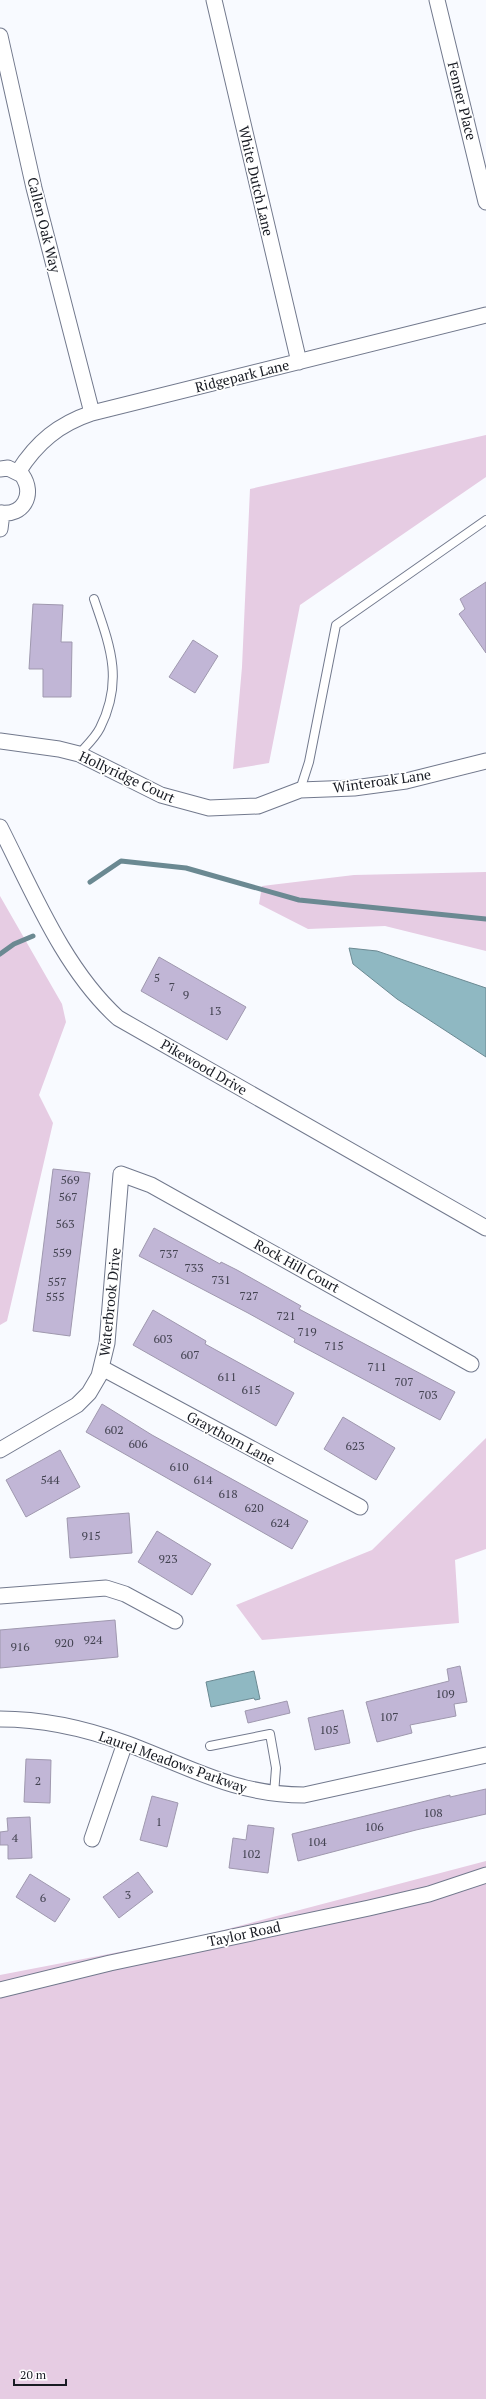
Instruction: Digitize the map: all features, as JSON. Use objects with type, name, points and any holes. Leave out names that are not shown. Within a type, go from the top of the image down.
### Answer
[{"type":"street","name":"White Dutch Lane","points":[[214,0],[299,362]]},
{"type":"street","name":"Fenner Place","points":[[437,0],[486,202]]},
{"type":"street","name":"Callen Oak Way","points":[[0,36],[34,188],[92,413]]},
{"type":"street","name":"Ridgepark Lane","points":[[18,472],[32,450],[70,420],[92,413],[486,315]]},
{"type":"street","points":[[0,469],[8,468],[18,472],[26,481],[28,497],[20,509],[13,513],[1,513],[0,529]]},
{"type":"street","name":"Hollyridge Court","points":[[0,740],[59,749],[79,754],[161,795],[209,808],[234,809],[258,806],[300,790]]},
{"type":"street","name":"Winteroak Lane","points":[[300,790],[354,788],[406,780],[486,761]]},
{"type":"street","name":"Pikewood Drive","points":[[0,828],[77,972],[98,1000],[118,1018],[486,1228]]},
{"type":"street","name":"Rock Hill Court","points":[[121,1174],[151,1185],[471,1364]]},
{"type":"street","name":"Waterbrook Drive","points":[[0,1450],[77,1405],[89,1392],[102,1368],[108,1343],[121,1174]]},
{"type":"street","name":"Graythorn Lane","points":[[102,1368],[360,1507]]},
{"type":"street","points":[[0,1596],[106,1588],[125,1594],[175,1620]]},
{"type":"street","name":"Laurel Meadows Parkway","points":[[0,1719],[59,1724],[125,1743],[220,1782],[274,1794],[304,1795],[486,1755]]},
{"type":"street","points":[[92,1839],[125,1743]]},
{"type":"street","name":"Taylor Road","points":[[0,1990],[133,1958],[376,1907],[430,1894],[486,1875]]},
{"type":"lane","points":[[300,790],[309,762],[336,625],[486,520]]},
{"type":"lane","points":[[79,754],[100,729],[114,686],[111,650],[94,599]]},
{"type":"lane","points":[[210,1746],[270,1734],[276,1768],[274,1794]]},
{"type":"shaded area","points":[[486,435],[486,477],[300,605],[269,763],[233,769],[242,667],[250,489]]},
{"type":"shaded area","points":[[486,872],[486,951],[385,926],[308,929],[259,904],[262,886],[354,875]]},
{"type":"shaded area","points":[[0,896],[62,1004],[66,1022],[39,1095],[53,1123],[7,1321],[0,1325]]},
{"type":"shaded area","points":[[486,1438],[486,1549],[455,1560],[459,1623],[262,1640],[236,1605],[372,1550]]},
{"type":"shaded area","points":[[486,1861],[486,2399],[0,2399],[0,1975],[197,1937]]},
{"type":"water","points":[[349,948],[377,951],[486,988],[486,1057],[397,999],[353,964]]},
{"type":"water","points":[[254,1671],[260,1699],[255,1700],[254,1698],[211,1707],[206,1682]]},
{"type":"building","points":[[486,582],[486,653],[459,614],[465,609],[460,599]]},
{"type":"building","points":[[33,604],[63,605],[61,642],[72,642],[71,697],[43,697],[43,669],[29,669]]},
{"type":"building","points":[[193,640],[218,656],[195,693],[169,677]]},
{"type":"building","points":[[159,957],[246,1007],[227,1040],[141,991]]},
{"type":"building","points":[[53,1169],[90,1173],[70,1336],[33,1331]]},
{"type":"building","points":[[154,1228],[220,1264],[221,1262],[237,1270],[301,1306],[299,1309],[455,1392],[440,1420],[294,1342],[295,1339],[248,1313],[139,1256]]},
{"type":"building","points":[[153,1310],[206,1341],[205,1344],[294,1393],[276,1426],[133,1345]]},
{"type":"building","points":[[102,1404],[152,1435],[308,1521],[292,1549],[86,1432]]},
{"type":"building","points":[[343,1417],[395,1448],[376,1480],[324,1449]]},
{"type":"building","points":[[60,1450],[80,1487],[26,1517],[6,1480]]},
{"type":"building","points":[[129,1513],[132,1553],[70,1558],[67,1518]]},
{"type":"building","points":[[157,1531],[211,1564],[192,1595],[138,1562]]},
{"type":"building","points":[[115,1620],[118,1657],[0,1668],[0,1630]]},
{"type":"building","points":[[460,1666],[467,1702],[454,1704],[456,1716],[410,1725],[412,1733],[377,1742],[366,1702],[449,1681],[447,1669]]},
{"type":"building","points":[[287,1701],[290,1713],[248,1723],[245,1711]]},
{"type":"building","points":[[343,1710],[350,1743],[315,1750],[308,1718]]},
{"type":"building","points":[[26,1759],[51,1760],[50,1803],[24,1802]]},
{"type":"building","points":[[486,1789],[486,1814],[416,1830],[298,1861],[292,1834],[450,1795],[450,1797]]},
{"type":"building","points":[[152,1796],[178,1803],[167,1847],[140,1840]]},
{"type":"building","points":[[30,1817],[32,1858],[8,1859],[8,1845],[0,1845],[0,1832],[8,1831],[7,1818]]},
{"type":"building","points":[[248,1825],[274,1828],[268,1873],[229,1868],[233,1838],[246,1840]]},
{"type":"building","points":[[138,1872],[153,1892],[119,1918],[103,1897]]},
{"type":"building","points":[[30,1874],[70,1899],[55,1922],[16,1897]]},
{"type":"waterway","points":[[90,882],[121,861],[186,868],[299,900],[486,919]]},
{"type":"waterway","points":[[0,954],[14,944],[33,936]]}]
